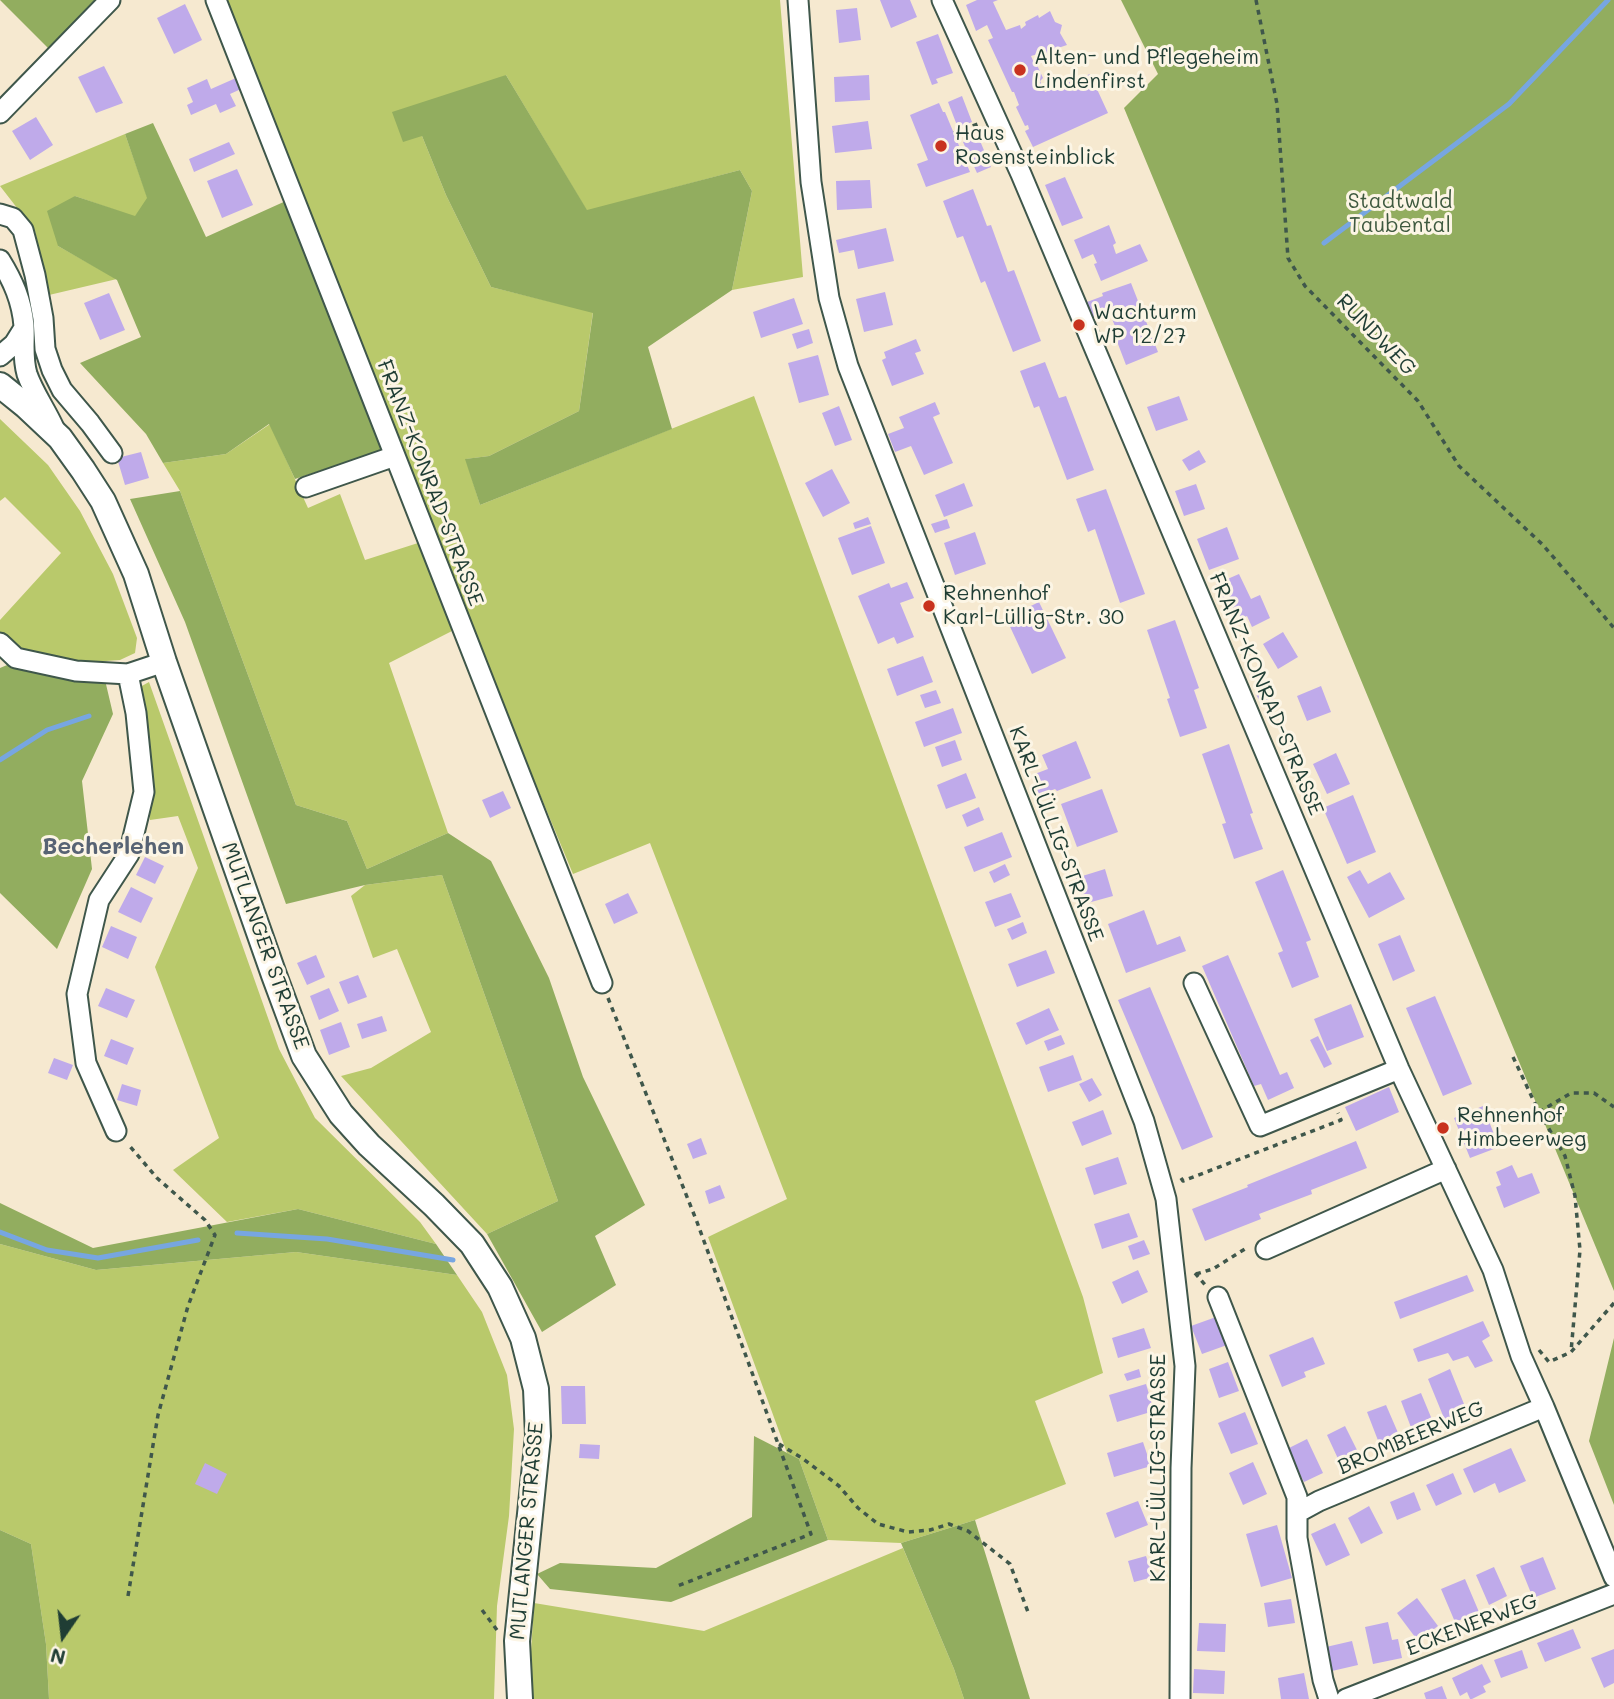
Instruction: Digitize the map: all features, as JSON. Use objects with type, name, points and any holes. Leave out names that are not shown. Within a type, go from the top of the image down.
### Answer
[{"type":"main road","name":"MUTLANGER STRASSE","points":[[0,385],[60,438],[103,501],[136,574],[164,662],[304,1056],[341,1114],[369,1145],[472,1244],[500,1287],[523,1338],[536,1389],[538,1436],[516,1645],[520,1699]]},
{"type":"street","points":[[0,113],[110,0]]},
{"type":"street","name":"FRANZ-KONRAD-STRASSE","points":[[216,0],[602,983]]},
{"type":"street","name":"KARL-LÜLLIG-STRASSE","points":[[798,0],[810,182],[829,298],[848,366],[1144,1121],[1166,1199],[1185,1366],[1181,1468],[1180,1699]]},
{"type":"street","name":"FRANZ-KONRAD-STRASSE","points":[[942,0],[996,117],[1399,1069],[1493,1270],[1521,1356],[1614,1577]]},
{"type":"street","points":[[0,214],[12,218],[23,230],[35,275],[43,318],[45,349],[52,370],[62,390],[112,453]]},
{"type":"street","points":[[0,260],[12,279],[20,304],[24,327],[23,352],[28,375],[60,438]]},
{"type":"street","points":[[0,356],[14,344],[24,327]]},
{"type":"street","points":[[306,487],[395,456]]},
{"type":"street","points":[[0,643],[16,658],[76,671],[128,674],[164,662]]},
{"type":"street","points":[[116,1131],[86,1063],[77,994],[99,900],[129,854],[144,792],[136,713],[128,674]]},
{"type":"street","points":[[1194,983],[1260,1126],[1399,1069]]},
{"type":"street","points":[[1266,1249],[1446,1169]]},
{"type":"street","points":[[1217,1297],[1297,1497],[1300,1559],[1329,1699]]},
{"type":"street","name":"BROMBEERWEG","points":[[1297,1513],[1319,1501],[1544,1407]]},
{"type":"street","name":"ECKENERWEG","points":[[1346,1699],[1614,1594]]},
{"type":"path","name":"RUNDWEG","points":[[1256,0],[1277,104],[1289,258],[1305,286],[1418,401],[1459,466],[1543,545],[1614,628]]},
{"type":"path","points":[[954,133],[996,117]]},
{"type":"path","points":[[602,983],[697,1222],[811,1534],[675,1587]]},
{"type":"path","points":[[1513,1057],[1539,1112],[1565,1156],[1575,1196],[1580,1250],[1571,1352]]},
{"type":"path","points":[[1539,1112],[1572,1093],[1594,1093],[1614,1107]]},
{"type":"path","points":[[1183,1181],[1341,1120],[1331,1097]]},
{"type":"path","points":[[116,1131],[158,1178],[205,1220],[215,1235],[188,1306],[158,1415],[128,1596]]},
{"type":"path","points":[[1191,1263],[1196,1275],[1217,1297]]},
{"type":"path","points":[[1196,1275],[1213,1269]]},
{"type":"path","points":[[1521,1356],[1536,1346],[1549,1362],[1571,1352],[1614,1303]]},
{"type":"path","points":[[778,1444],[839,1486],[858,1508],[878,1524],[908,1532],[930,1530],[949,1524],[968,1531],[1010,1564],[1028,1612]]},
{"type":"green space","points":[[0,0],[97,0],[50,50]]},
{"type":"green space","points":[[218,0],[780,0],[803,277],[732,290],[752,191],[740,170],[587,211],[506,75],[422,136],[446,195],[491,287],[593,312],[579,411],[489,456],[466,459],[480,505],[754,396],[1083,1297],[1103,1373],[1035,1401],[1066,1484],[975,1520],[901,1543],[828,1540],[799,1459],[787,1453],[708,1237],[787,1199],[650,843],[573,874],[428,525]]},
{"type":"green space","name":"Stadtwald Taubental","points":[[1121,0],[1614,0],[1614,1291],[1124,108],[1158,74]]},
{"type":"green space","points":[[506,75],[587,210],[740,170],[752,191],[732,290],[648,347],[672,429],[480,505],[465,459],[489,456],[579,411],[593,313],[491,287],[446,195],[422,136],[403,142],[392,112]]},
{"type":"green space","points":[[153,123],[206,237],[288,200],[385,449],[295,479],[269,424],[226,454],[163,463],[146,434],[80,363],[141,337],[117,280],[58,246],[47,211],[75,196],[135,216],[147,198],[125,134]]},
{"type":"green space","points":[[125,134],[148,199],[135,217],[75,196],[58,246],[117,279],[49,295],[35,231],[0,186]]},
{"type":"green space","points":[[0,419],[48,465],[80,511],[113,574],[137,638],[135,653],[120,660],[79,663],[31,658],[0,637],[0,620],[61,553],[5,497],[0,501]]},
{"type":"green space","points":[[270,424],[308,508],[340,494],[365,560],[418,543],[452,631],[389,663],[448,833],[367,869],[347,821],[296,805],[180,491],[163,463],[226,454]]},
{"type":"green space","points":[[180,491],[296,805],[347,821],[367,869],[448,833],[491,861],[549,978],[583,1077],[645,1205],[595,1236],[616,1285],[542,1332],[487,1234],[558,1201],[442,875],[365,885],[286,904],[185,622],[130,499]]},
{"type":"green space","points":[[19,660],[105,680],[113,714],[82,781],[92,869],[57,949],[0,893],[0,668]]},
{"type":"green space","points":[[149,682],[279,1049],[315,1118],[420,1222],[436,1244],[298,1209],[227,1222],[173,1170],[219,1138],[155,967],[198,868],[178,816],[150,820],[149,756],[140,687]]},
{"type":"green space","points":[[442,875],[558,1201],[487,1234],[341,1076],[371,1068],[431,1032],[397,949],[373,958],[351,896],[365,885]]},
{"type":"green space","points":[[0,1203],[93,1248],[298,1209],[436,1244],[457,1275],[296,1252],[96,1270],[0,1244]]},
{"type":"green space","points":[[0,1244],[96,1270],[296,1252],[457,1275],[482,1312],[507,1375],[514,1429],[509,1516],[497,1606],[494,1699],[49,1699],[46,1644],[31,1544],[0,1530]]},
{"type":"green space","points":[[1614,1338],[1614,1505],[1589,1441]]},
{"type":"green space","points":[[754,1436],[799,1459],[828,1540],[671,1602],[550,1589],[537,1574],[560,1563],[656,1568],[752,1517]]},
{"type":"green space","points":[[975,1520],[1030,1699],[964,1699],[901,1543]]},
{"type":"green space","points":[[0,1530],[31,1544],[46,1644],[49,1699],[0,1699]]},
{"type":"green space","points":[[903,1548],[964,1699],[533,1699],[530,1668],[534,1603],[704,1631]]},
{"type":"building","points":[[880,0],[910,0],[917,17],[891,28]]},
{"type":"building","name":"Alten- und Pflegeheim Lindenfirst","points":[[977,0],[998,0],[993,2],[1006,30],[1020,25],[1021,29],[1026,25],[1025,22],[1050,11],[1055,22],[1062,25],[1060,33],[1067,45],[1055,49],[1047,58],[1041,53],[1031,56],[1043,78],[1040,81],[1045,92],[1090,74],[1108,113],[1033,147],[1025,131],[1029,129],[1028,125],[1025,126],[1016,107],[1019,105],[1014,92],[988,40],[993,38],[987,25],[976,31],[966,5]]},
{"type":"building","points":[[185,4],[202,40],[174,54],[157,18]]},
{"type":"building","points":[[857,8],[861,40],[839,43],[836,10]]},
{"type":"building","points":[[938,34],[953,73],[936,79],[938,83],[932,85],[916,42]]},
{"type":"building","points":[[104,66],[123,103],[96,113],[78,77]]},
{"type":"building","points":[[869,75],[870,100],[835,102],[834,77]]},
{"type":"building","points":[[236,78],[241,89],[230,94],[236,106],[220,113],[216,104],[191,115],[187,105],[193,102],[187,88],[207,79],[211,89]]},
{"type":"building","points":[[962,96],[972,122],[958,128],[948,102]]},
{"type":"building","name":"Haus Rosensteinblick","points":[[939,103],[970,172],[926,187],[917,164],[928,160],[910,115]]},
{"type":"building","points":[[36,117],[53,145],[30,160],[12,131]]},
{"type":"building","points":[[868,121],[872,149],[835,153],[832,126]]},
{"type":"building","points":[[978,136],[991,167],[977,173],[963,142]]},
{"type":"building","points":[[229,142],[235,154],[194,172],[189,159]]},
{"type":"building","points":[[237,169],[253,205],[222,218],[207,181]]},
{"type":"building","points":[[1065,177],[1083,218],[1062,226],[1045,185]]},
{"type":"building","points":[[870,180],[872,208],[837,210],[836,181]]},
{"type":"building","points":[[973,189],[987,226],[991,225],[1008,272],[1014,270],[1041,341],[1013,352],[985,281],[981,283],[963,236],[957,238],[943,201]]},
{"type":"building","points":[[1109,225],[1116,243],[1113,245],[1116,254],[1140,244],[1148,261],[1101,281],[1093,254],[1082,259],[1074,240]]},
{"type":"building","points":[[886,228],[894,261],[858,269],[854,250],[839,253],[836,240]]},
{"type":"building","points":[[1131,283],[1158,352],[1126,365],[1113,331],[1116,329],[1109,311],[1093,317],[1087,302],[1103,296],[1102,293]]},
{"type":"building","points":[[885,292],[893,325],[864,332],[856,299]]},
{"type":"building","points":[[109,293],[125,330],[100,340],[84,303]]},
{"type":"building","points":[[794,298],[803,324],[761,338],[753,312]]},
{"type":"building","points":[[809,329],[813,343],[797,349],[792,334]]},
{"type":"building","points":[[916,339],[921,351],[915,353],[924,374],[892,386],[882,360],[886,358],[884,352]]},
{"type":"building","points":[[818,355],[829,395],[799,403],[788,363]]},
{"type":"building","points":[[1045,362],[1059,398],[1066,396],[1094,470],[1067,480],[1039,406],[1034,408],[1020,371]]},
{"type":"building","points":[[1179,396],[1188,420],[1156,431],[1147,407]]},
{"type":"building","points":[[935,402],[940,414],[933,417],[953,463],[924,475],[911,446],[895,452],[888,434],[904,428],[899,417]]},
{"type":"building","points":[[839,406],[852,440],[835,446],[822,413]]},
{"type":"building","points":[[1199,450],[1206,462],[1189,471],[1182,460]]},
{"type":"building","points":[[141,452],[149,478],[125,485],[117,458]]},
{"type":"building","points":[[832,469],[850,503],[823,517],[805,483]]},
{"type":"building","points":[[964,483],[973,506],[944,517],[935,495]]},
{"type":"building","points":[[1196,484],[1205,509],[1184,516],[1175,491]]},
{"type":"building","points":[[1106,489],[1145,594],[1120,603],[1095,529],[1088,532],[1076,499]]},
{"type":"building","points":[[868,517],[871,524],[855,529],[853,523]]},
{"type":"building","points":[[947,519],[950,528],[935,533],[931,524]]},
{"type":"building","points":[[871,526],[885,563],[852,575],[838,538]]},
{"type":"building","points":[[1227,527],[1239,559],[1209,570],[1197,539]]},
{"type":"building","points":[[975,532],[986,564],[955,575],[944,543]]},
{"type":"building","points":[[1239,574],[1251,599],[1260,595],[1270,618],[1252,627],[1247,616],[1233,623],[1216,584]]},
{"type":"building","points":[[907,582],[914,598],[900,603],[914,637],[897,644],[894,637],[878,644],[858,596],[889,583],[891,588]]},
{"type":"building","points":[[1039,602],[1066,658],[1032,674],[1006,618]]},
{"type":"building","points":[[1175,620],[1199,688],[1194,690],[1207,728],[1180,737],[1147,630]]},
{"type":"building","points":[[1283,632],[1298,657],[1278,669],[1263,644]]},
{"type":"building","points":[[923,656],[933,682],[897,696],[887,669]]},
{"type":"building","points":[[1321,686],[1331,712],[1307,721],[1297,696]]},
{"type":"building","points":[[1268,688],[1274,700],[1262,706],[1256,694]]},
{"type":"building","points":[[936,690],[941,703],[925,708],[920,695]]},
{"type":"building","points":[[953,708],[962,733],[924,747],[915,722]]},
{"type":"building","points":[[955,740],[962,760],[942,767],[935,747]]},
{"type":"building","points":[[1076,741],[1091,778],[1039,795],[1032,775],[1048,769],[1042,755]]},
{"type":"building","points":[[1229,744],[1263,849],[1234,859],[1222,824],[1226,823],[1202,754]]},
{"type":"building","points":[[1336,753],[1350,784],[1327,794],[1313,764]]},
{"type":"building","points":[[966,773],[976,798],[946,809],[937,785]]},
{"type":"building","points":[[1102,789],[1118,832],[1077,847],[1061,804]]},
{"type":"building","points":[[503,791],[511,808],[490,818],[482,800]]},
{"type":"building","points":[[1353,795],[1376,852],[1347,864],[1323,808]]},
{"type":"building","points":[[979,807],[984,820],[967,827],[962,815]]},
{"type":"building","points":[[1002,832],[1012,857],[974,872],[964,847]]},
{"type":"building","points":[[145,857],[164,866],[155,884],[136,875]]},
{"type":"building","points":[[1005,864],[1010,875],[994,883],[989,872]]},
{"type":"building","points":[[1105,869],[1113,896],[1084,904],[1076,878]]},
{"type":"building","points":[[1283,870],[1311,940],[1306,942],[1319,977],[1292,988],[1278,953],[1283,951],[1255,882]]},
{"type":"building","points":[[1360,870],[1368,884],[1390,872],[1405,899],[1369,918],[1347,877]]},
{"type":"building","points":[[131,887],[153,898],[141,923],[118,912]]},
{"type":"building","points":[[628,893],[638,913],[614,924],[605,904]]},
{"type":"building","points":[[1011,893],[1021,917],[995,927],[985,902]]},
{"type":"building","points":[[1144,910],[1157,945],[1180,936],[1186,951],[1126,973],[1108,924]]},
{"type":"building","points":[[1023,922],[1027,933],[1012,940],[1007,929]]},
{"type":"building","points":[[111,926],[137,937],[128,959],[102,947]]},
{"type":"building","points":[[1400,935],[1415,971],[1393,981],[1378,944]]},
{"type":"building","points":[[1046,950],[1055,973],[1017,987],[1008,964]]},
{"type":"building","points":[[316,955],[325,977],[307,985],[297,963]]},
{"type":"building","points":[[1228,955],[1280,1075],[1287,1072],[1294,1088],[1268,1100],[1261,1084],[1254,1086],[1202,966]]},
{"type":"building","points":[[358,975],[367,997],[348,1004],[339,982]]},
{"type":"building","points":[[1150,987],[1213,1137],[1182,1150],[1118,1000]]},
{"type":"building","points":[[106,988],[135,1000],[127,1018],[98,1006]]},
{"type":"building","points":[[329,988],[339,1011],[319,1020],[310,996]]},
{"type":"building","points":[[1435,996],[1472,1084],[1443,1096],[1406,1008]]},
{"type":"building","points":[[1351,1004],[1364,1037],[1327,1051],[1314,1019]]},
{"type":"building","points":[[1049,1008],[1059,1030],[1026,1045],[1016,1023]]},
{"type":"building","points":[[382,1016],[387,1031],[362,1039],[357,1024]]},
{"type":"building","points":[[341,1022],[350,1047],[329,1055],[320,1030]]},
{"type":"building","points":[[1061,1035],[1065,1044],[1048,1051],[1044,1041]]},
{"type":"building","points":[[1318,1036],[1332,1064],[1324,1068],[1310,1040]]},
{"type":"building","points":[[111,1039],[134,1048],[127,1065],[104,1056]]},
{"type":"building","points":[[1073,1055],[1082,1080],[1048,1092],[1039,1067]]},
{"type":"building","points":[[54,1058],[73,1065],[67,1080],[48,1073]]},
{"type":"building","points":[[1092,1078],[1102,1095],[1089,1102],[1079,1084]]},
{"type":"building","points":[[122,1084],[141,1090],[137,1106],[117,1100]]},
{"type":"building","points":[[1389,1087],[1399,1112],[1356,1131],[1345,1107]]},
{"type":"building","points":[[1483,1106],[1499,1147],[1470,1158],[1454,1118]]},
{"type":"building","points":[[1103,1110],[1112,1134],[1082,1146],[1072,1122]]},
{"type":"building","points":[[701,1138],[707,1154],[693,1159],[687,1144]]},
{"type":"building","points":[[1356,1141],[1367,1168],[1311,1190],[1312,1194],[1259,1214],[1261,1219],[1205,1241],[1192,1209]]},
{"type":"building","points":[[1118,1157],[1127,1184],[1094,1195],[1085,1168]]},
{"type":"building","points":[[1512,1165],[1518,1178],[1532,1173],[1540,1193],[1504,1208],[1496,1187],[1501,1185],[1496,1172]]},
{"type":"building","points":[[720,1185],[725,1198],[709,1204],[705,1191]]},
{"type":"building","points":[[1129,1213],[1138,1237],[1102,1249],[1094,1224]]},
{"type":"building","points":[[1144,1240],[1150,1254],[1133,1260],[1128,1246]]},
{"type":"building","points":[[1138,1270],[1148,1292],[1122,1304],[1112,1282]]},
{"type":"building","points":[[1467,1275],[1474,1291],[1400,1319],[1394,1302]]},
{"type":"building","points":[[1216,1317],[1227,1345],[1202,1354],[1191,1326]]},
{"type":"building","points":[[1483,1321],[1490,1336],[1482,1341],[1493,1361],[1475,1368],[1468,1356],[1453,1361],[1448,1353],[1418,1362],[1413,1349]]},
{"type":"building","points":[[1144,1328],[1151,1348],[1118,1358],[1112,1338]]},
{"type":"building","points":[[1313,1337],[1325,1364],[1304,1372],[1306,1377],[1282,1387],[1269,1355]]},
{"type":"building","points":[[1228,1362],[1239,1391],[1219,1398],[1209,1369]]},
{"type":"building","points":[[1139,1369],[1141,1377],[1127,1381],[1124,1374]]},
{"type":"building","points":[[1450,1369],[1468,1414],[1446,1423],[1428,1379]]},
{"type":"building","points":[[1146,1384],[1154,1411],[1117,1422],[1109,1395]]},
{"type":"building","points":[[561,1386],[585,1386],[586,1424],[562,1424]]},
{"type":"building","points":[[1421,1393],[1433,1422],[1412,1430],[1401,1401]]},
{"type":"building","points":[[1386,1405],[1399,1435],[1379,1443],[1367,1412]]},
{"type":"building","points":[[1245,1412],[1258,1444],[1231,1454],[1218,1423]]},
{"type":"building","points":[[1345,1426],[1359,1454],[1340,1463],[1327,1435]]},
{"type":"building","points":[[1307,1439],[1323,1473],[1304,1482],[1287,1449]]},
{"type":"building","points":[[1143,1442],[1151,1466],[1114,1477],[1107,1453]]},
{"type":"building","points":[[580,1444],[600,1445],[599,1459],[579,1458]]},
{"type":"building","points":[[1511,1448],[1526,1481],[1499,1493],[1495,1483],[1474,1493],[1463,1469]]},
{"type":"building","points":[[1253,1462],[1267,1494],[1243,1505],[1229,1473]]},
{"type":"building","points":[[205,1463],[227,1474],[217,1494],[195,1484]]},
{"type":"building","points":[[1453,1473],[1462,1494],[1436,1506],[1426,1485]]},
{"type":"building","points":[[1414,1492],[1421,1510],[1397,1520],[1390,1502]]},
{"type":"building","points":[[1138,1501],[1148,1525],[1115,1538],[1106,1513]]},
{"type":"building","points":[[1369,1506],[1383,1533],[1361,1544],[1348,1518]]},
{"type":"building","points":[[1335,1523],[1350,1555],[1326,1566],[1311,1534]]},
{"type":"building","points":[[1277,1525],[1292,1578],[1261,1587],[1246,1534]]},
{"type":"building","points":[[1146,1556],[1153,1577],[1134,1582],[1128,1561]]},
{"type":"building","points":[[1543,1557],[1556,1589],[1533,1598],[1520,1566]]},
{"type":"building","points":[[1494,1567],[1507,1596],[1489,1605],[1476,1575]]},
{"type":"building","points":[[1465,1579],[1479,1612],[1455,1622],[1441,1589]]},
{"type":"building","points":[[1417,1598],[1438,1626],[1418,1641],[1397,1613]]},
{"type":"building","points":[[1291,1599],[1295,1623],[1268,1627],[1264,1603]]},
{"type":"building","points":[[1388,1622],[1392,1640],[1398,1639],[1402,1658],[1373,1664],[1365,1627]]},
{"type":"building","points":[[1199,1623],[1226,1624],[1225,1652],[1197,1651]]},
{"type":"building","points":[[1573,1629],[1581,1648],[1545,1662],[1537,1643]]},
{"type":"building","points":[[1352,1641],[1358,1665],[1332,1671],[1326,1647]]},
{"type":"building","points":[[1614,1649],[1614,1683],[1604,1688],[1591,1658]]},
{"type":"building","points":[[1522,1650],[1528,1668],[1501,1678],[1494,1660]]},
{"type":"building","points":[[1482,1664],[1491,1682],[1483,1686],[1486,1692],[1472,1699],[1467,1692],[1460,1696],[1452,1678]]},
{"type":"building","points":[[1194,1669],[1225,1671],[1224,1694],[1193,1693]]},
{"type":"building","points":[[1304,1673],[1309,1699],[1281,1699],[1278,1678]]},
{"type":"building","points":[[1442,1686],[1447,1699],[1426,1699],[1424,1693]]},
{"type":"waterway","points":[[1324,243],[1509,104],[1608,0]]},
{"type":"waterway","points":[[0,760],[47,730],[89,716]]},
{"type":"waterway","points":[[0,1232],[47,1250],[98,1258],[198,1240]]},
{"type":"waterway","points":[[237,1233],[327,1239],[453,1260]]},
{"type":"place","name":"Alten- und Pflegeheim Lindenfirst","points":[[1020,70]]},
{"type":"place","name":"Haus Rosensteinblick","points":[[941,146]]},
{"type":"place","name":"Wachturm WP 12/27","points":[[1079,325]]},
{"type":"place","name":"Rehnenhof Karl-Lüllig-Str. 30","points":[[929,606]]},
{"type":"place","name":"Rehnenhof Himbeerweg","points":[[1443,1128]]},
{"type":"district","name":"Becherlehen","points":[[113,847]]}]
